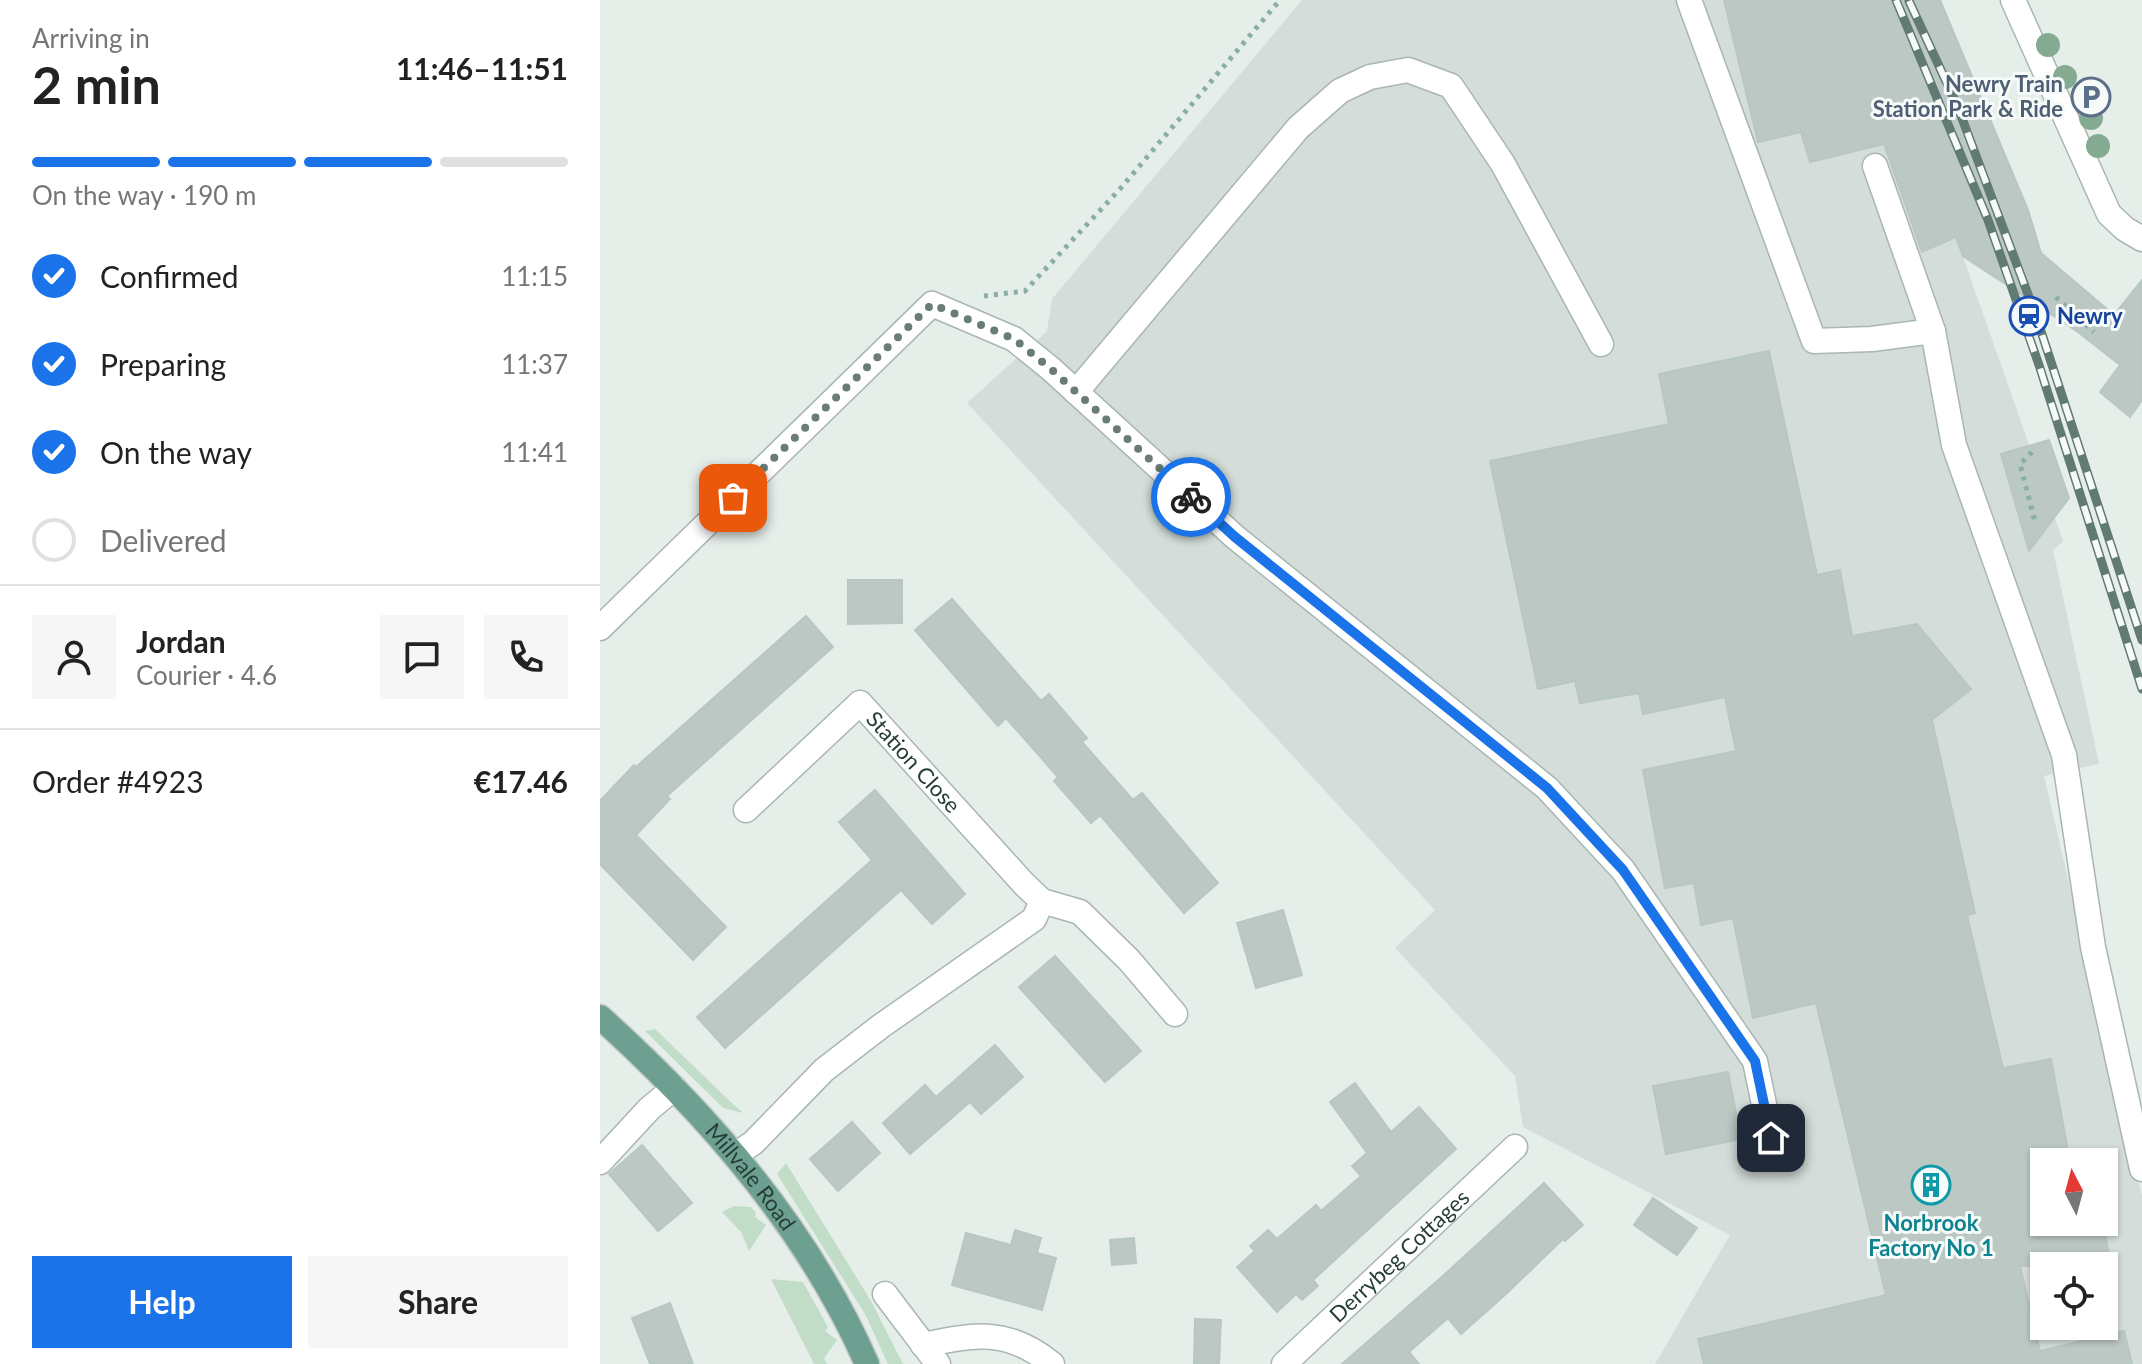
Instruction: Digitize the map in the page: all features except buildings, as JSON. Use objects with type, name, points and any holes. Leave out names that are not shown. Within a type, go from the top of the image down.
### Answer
[{"type":"main road","name":"Millvale Road","points":[[600,1017],[674,1088],[735,1155],[793,1232],[820,1274],[867,1364]]},
{"type":"street","points":[[1689,0],[1814,341],[1872,339],[1933,331]]},
{"type":"street","points":[[2013,0],[2109,214],[2142,239]]},
{"type":"street","points":[[1076,392],[1298,128],[1340,91],[1370,77],[1408,70],[1451,86],[1503,164],[1601,344]]},
{"type":"street","points":[[1875,166],[1933,331],[1954,445],[2064,755],[2093,947],[2142,1169]]},
{"type":"street","points":[[600,628],[932,304],[1014,339],[1235,537],[1547,788],[1602,846],[1623,870],[1755,1061],[1771,1138]]},
{"type":"street","name":"Station Close","points":[[746,810],[860,703],[1042,901]]},
{"type":"street","points":[[735,1155],[753,1143],[824,1070],[881,1026],[1034,919],[1042,901],[1080,912],[1129,960],[1175,1014]]},
{"type":"street","points":[[600,1162],[649,1109],[674,1088]]},
{"type":"street","name":"Derrybeg Cottages","points":[[1284,1364],[1515,1147]]},
{"type":"street","points":[[885,1294],[930,1354],[989,1335],[1037,1352],[1052,1364]]},
{"type":"path","points":[[978,297],[1025,291],[1120,189],[1280,0]]},
{"type":"path","points":[[2056,297],[2094,332]]},
{"type":"path","points":[[2032,452],[2020,464],[2035,522]]},
{"type":"shaded area","points":[[1302,0],[1858,0],[1956,237],[2063,541],[2053,550],[2099,764],[2044,776],[2142,1196],[2142,1364],[1655,1364],[1730,1235],[1523,1127],[1515,1076],[1395,948],[1435,910],[967,403],[1047,331],[1052,299]]},
{"type":"green space","points":[[655,1029],[743,1113],[723,1108],[645,1031]]},
{"type":"green space","points":[[786,1163],[871,1301],[903,1364],[888,1364],[865,1314],[777,1174]]},
{"type":"green space","points":[[734,1206],[751,1207],[756,1213],[755,1217],[766,1225],[749,1251],[741,1232],[722,1212]]},
{"type":"green space","points":[[771,1279],[803,1282],[828,1327],[825,1331],[837,1340],[824,1358],[827,1364],[814,1364]]},
{"type":"railway","points":[[1896,0],[1988,220],[2039,365],[2142,689]]},
{"type":"railway","points":[[1909,1],[1957,105],[2035,313],[2142,640]]},
{"type":"way so far","points":[[733,498],[932,304],[1014,339],[1191,497]]},
{"type":"place","name":"Newry Train Station Park & Ride","points":[[2091,97]]},
{"type":"place","name":"Newry","points":[[2029,316]]},
{"type":"place","name":"Norbrook Factory No 1","points":[[1931,1185]]},
{"type":"route","points":[[1191,497],[1235,537],[1547,788],[1623,870],[1755,1061],[1771,1138]]}]
